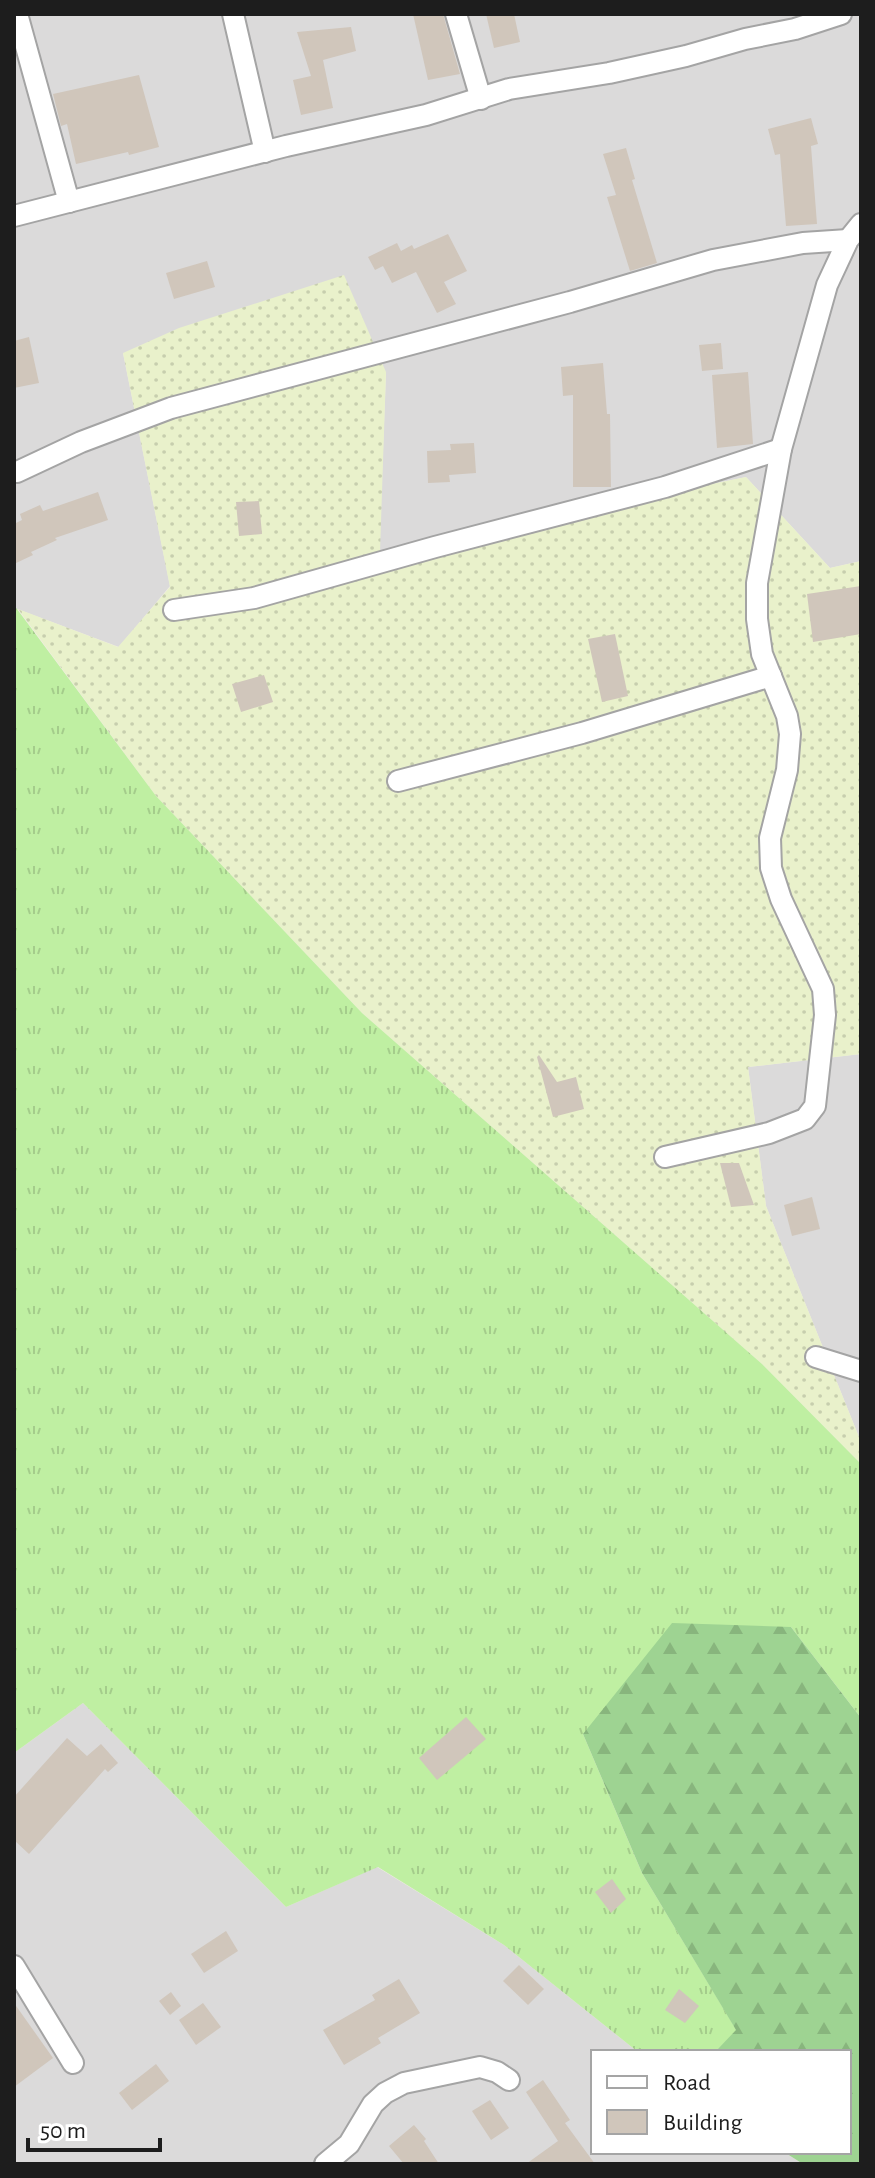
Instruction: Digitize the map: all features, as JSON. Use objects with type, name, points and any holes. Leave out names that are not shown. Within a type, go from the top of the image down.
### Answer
[{"type":"street","points":[[17,14],[69,202]]},
{"type":"street","points":[[233,14],[265,152]]},
{"type":"street","points":[[456,14],[481,99]]},
{"type":"street","points":[[14,216],[426,115],[509,89],[609,73],[686,56],[795,29],[841,14]]},
{"type":"street","points":[[665,1157],[769,1133],[805,1119],[815,1106],[825,1015],[823,989],[781,899],[771,868],[770,838],[787,770],[790,734],[787,716],[762,654],[757,619],[757,583],[781,449],[827,285],[855,232]]},
{"type":"street","points":[[17,472],[81,442],[171,408],[570,302],[713,260],[855,232]]},
{"type":"street","points":[[174,610],[254,598],[665,487],[781,449]]},
{"type":"street","points":[[398,781],[582,733],[771,676]]},
{"type":"street","points":[[816,1357],[861,1371]]},
{"type":"street","points":[[14,1966],[73,2063]]},
{"type":"street","points":[[325,2164],[349,2144],[373,2104],[404,2083],[480,2067],[509,2080]]},
{"type":"shaded area","points":[[14,14],[861,14],[861,561],[830,568],[746,477],[379,552],[386,373],[123,353],[170,586],[119,647],[17,609],[14,605]]},
{"type":"shaded area","points":[[861,1054],[861,1442],[766,1206],[748,1067]]},
{"type":"shaded area","points":[[83,1703],[286,1907],[377,1867],[504,1945],[635,2050],[591,2050],[591,2154],[787,2154],[803,2164],[14,2164],[14,1753]]},
{"type":"green space","points":[[344,275],[386,372],[380,552],[746,477],[830,568],[861,561],[861,1054],[748,1067],[766,1206],[861,1442],[861,1464],[762,1364],[362,1013],[156,796],[18,609],[118,647],[170,587],[123,353],[179,328]]},
{"type":"green space","points":[[14,605],[156,796],[362,1013],[762,1364],[861,1464],[861,1718],[791,1627],[583,1734],[642,1873],[737,2031],[717,2050],[635,2050],[504,1945],[378,1867],[286,1907],[83,1703],[14,1753]]},
{"type":"green space","points":[[672,1623],[791,1627],[861,1718],[861,2164],[803,2164],[787,2154],[851,2154],[851,2050],[717,2050],[736,2030],[642,1873],[583,1734]]},
{"type":"building","points":[[413,14],[443,14],[460,74],[428,80]]},
{"type":"building","points":[[486,14],[514,14],[520,42],[494,48]]},
{"type":"building","points":[[351,27],[356,51],[323,60],[333,108],[301,115],[293,80],[311,76],[297,32]]},
{"type":"building","points":[[139,75],[159,147],[76,164],[67,124],[61,126],[53,94]]},
{"type":"building","points":[[811,118],[818,144],[811,146],[817,224],[786,226],[780,154],[775,155],[768,129]]},
{"type":"building","points":[[626,148],[635,179],[632,180],[657,263],[630,271],[607,197],[616,195],[603,154]]},
{"type":"building","points":[[448,234],[467,271],[444,282],[456,304],[437,313],[416,272],[392,283],[383,266],[375,270],[368,257],[397,243],[401,251],[412,245],[414,249]]},
{"type":"building","points":[[207,261],[215,287],[174,299],[166,273]]},
{"type":"building","points":[[29,337],[39,383],[14,388],[14,341]]},
{"type":"building","points":[[721,343],[723,369],[702,371],[699,345]]},
{"type":"building","points":[[603,363],[607,414],[610,414],[611,487],[573,487],[573,395],[563,396],[561,367]]},
{"type":"building","points":[[748,372],[753,444],[717,448],[712,375]]},
{"type":"building","points":[[474,443],[476,473],[449,475],[450,482],[428,483],[427,451],[451,450],[450,444]]},
{"type":"building","points":[[98,492],[108,520],[55,538],[57,540],[14,564],[14,524],[22,520],[20,514],[40,505],[43,511]]},
{"type":"building","points":[[259,501],[262,534],[239,536],[236,502]]},
{"type":"building","points":[[861,586],[861,634],[813,642],[807,594]]},
{"type":"building","points":[[615,634],[628,696],[602,702],[588,639]]},
{"type":"building","points":[[264,675],[273,702],[241,712],[232,684]]},
{"type":"building","points":[[539,1055],[557,1082],[576,1077],[584,1109],[553,1117]]},
{"type":"building","points":[[720,1163],[739,1163],[754,1205],[731,1207]]},
{"type":"building","points":[[812,1197],[820,1229],[792,1236],[784,1205]]},
{"type":"building","points":[[466,1717],[486,1739],[437,1780],[419,1758]]},
{"type":"building","points":[[67,1738],[87,1756],[101,1744],[118,1763],[108,1772],[105,1769],[29,1854],[14,1840],[14,1797]]},
{"type":"building","points":[[612,1879],[626,1899],[611,1913],[595,1892]]},
{"type":"building","points":[[226,1931],[238,1951],[204,1973],[191,1954]]},
{"type":"building","points":[[519,1965],[544,1989],[528,2005],[503,1981]]},
{"type":"building","points":[[399,1979],[420,2013],[378,2038],[381,2043],[344,2065],[323,2030],[375,2000],[372,1995]]},
{"type":"building","points":[[679,1989],[699,2006],[685,2023],[665,2010]]},
{"type":"building","points":[[171,1992],[181,2006],[170,2015],[159,2001]]},
{"type":"building","points":[[14,2003],[53,2058],[14,2087]]},
{"type":"building","points":[[203,2003],[221,2027],[196,2045],[179,2020]]},
{"type":"building","points":[[156,2064],[169,2081],[132,2110],[119,2093]]},
{"type":"building","points":[[543,2080],[570,2120],[565,2123],[595,2164],[526,2164],[558,2141],[526,2092]]},
{"type":"building","points":[[490,2100],[509,2128],[491,2140],[472,2111]]},
{"type":"building","points":[[414,2125],[426,2139],[424,2141],[439,2164],[404,2164],[389,2146]]}]
